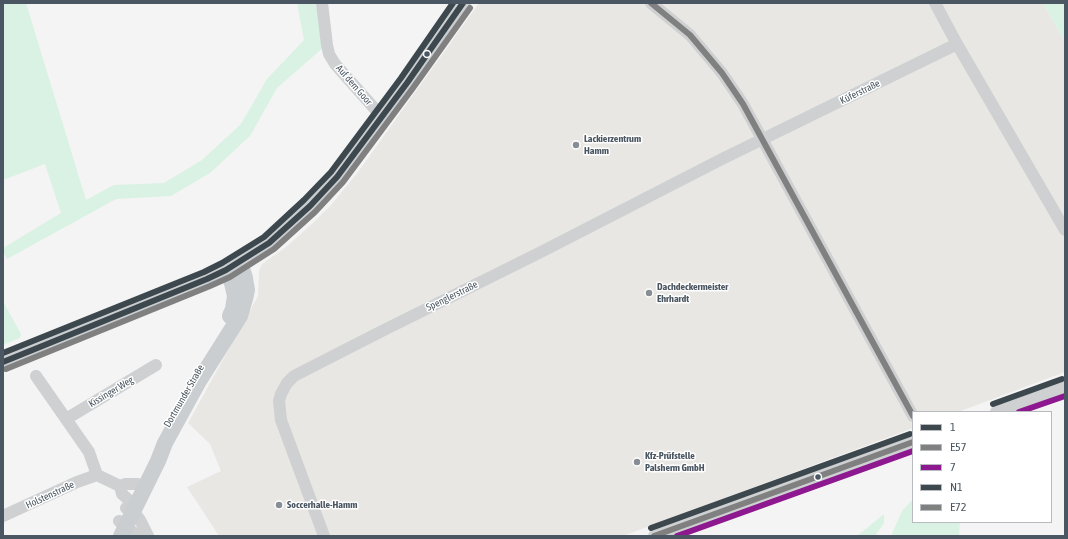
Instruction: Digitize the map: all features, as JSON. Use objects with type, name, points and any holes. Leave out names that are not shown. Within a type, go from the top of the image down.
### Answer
[{"type":"main road","points":[[3,362],[207,279],[240,262],[269,243],[310,206],[337,177],[382,117],[463,3]]},
{"type":"main road","name":"Dortmunder Straße","points":[[113,536],[126,517],[158,462],[166,443],[199,381],[240,316],[246,300],[247,290],[240,262]]},
{"type":"main road","name":"Dortmunder Straße","points":[[126,517],[148,461],[185,393],[227,324],[233,309],[235,296],[232,283],[226,270]]},
{"type":"street","name":"Auf dem Goor","points":[[322,3],[329,54],[335,64],[382,117]]},
{"type":"street","points":[[651,3],[690,35],[722,73],[743,104],[912,414]]},
{"type":"street","points":[[934,3],[1065,230]]},
{"type":"street","name":"Küferstraße","points":[[763,140],[957,44]]},
{"type":"street","name":"Spenglerstraße","points":[[324,536],[281,420],[279,401],[281,394],[287,383],[294,376],[722,159],[763,140]]},
{"type":"street","name":"Kissinger Weg","points":[[66,419],[156,366]]},
{"type":"street","points":[[36,376],[89,452],[97,475],[120,486],[125,484],[138,484]]},
{"type":"street","points":[[999,411],[1065,387]]},
{"type":"street","points":[[654,536],[912,442]]},
{"type":"street","name":"Holstenstraße","points":[[3,516],[77,482],[97,475]]},
{"type":"street","points":[[120,486],[126,517],[134,532],[141,536]]},
{"type":"street","points":[[126,517],[140,520],[148,536]]},
{"type":"shaded area","points":[[479,3],[1043,3],[1065,42],[1065,372],[961,411],[912,411],[912,428],[623,536],[219,536],[187,487],[221,471],[210,444],[188,423],[258,296],[259,271],[262,264],[286,247],[313,223],[331,205],[358,172]]},
{"type":"green space","points":[[3,3],[26,3],[86,200],[114,185],[164,183],[202,160],[241,124],[267,79],[304,40],[297,3],[316,3],[324,47],[277,88],[250,136],[210,173],[171,196],[116,199],[7,259],[3,252],[3,248],[61,213],[45,164],[3,180]]},
{"type":"green space","points":[[1043,3],[1065,3],[1065,42]]},
{"type":"green space","points":[[3,303],[21,334],[20,338],[3,345]]},
{"type":"green space","points":[[912,500],[912,523],[960,523],[959,536],[891,536],[902,511]]},
{"type":"green space","points":[[884,514],[884,523],[875,536],[857,536]]},
{"type":"transit line","name":"N1","points":[[3,353],[204,272],[222,263],[264,237],[304,200],[331,172],[401,78],[453,3]]},
{"type":"transit line","name":"1","points":[[3,362],[207,279],[226,270],[269,243],[310,206],[337,177],[407,83],[463,3]]},
{"type":"transit line","name":"E57","points":[[651,3],[690,35],[722,73],[743,104],[912,414]]},
{"type":"transit line","name":"E72","points":[[6,369],[210,286],[230,277],[274,249],[315,212],[343,182],[470,8]]},
{"type":"transit line","name":"N1","points":[[993,404],[1062,379]]},
{"type":"transit line","name":"7","points":[[1022,411],[1065,396]]},
{"type":"transit line","name":"N1","points":[[651,528],[910,434]]},
{"type":"transit line","name":"E57","points":[[654,536],[912,442]]},
{"type":"transit line","name":"7","points":[[677,536],[912,451]]},
{"type":"place","name":"Lackierzentrum Hamm","points":[[576,145]]},
{"type":"place","name":"Dachdeckermeister Ehrhardt","points":[[649,293]]},
{"type":"place","name":"Kfz-Prüfstelle Palsherm GmbH","points":[[637,462]]},
{"type":"place","name":"Soccerhalle-Hamm","points":[[279,505]]}]
